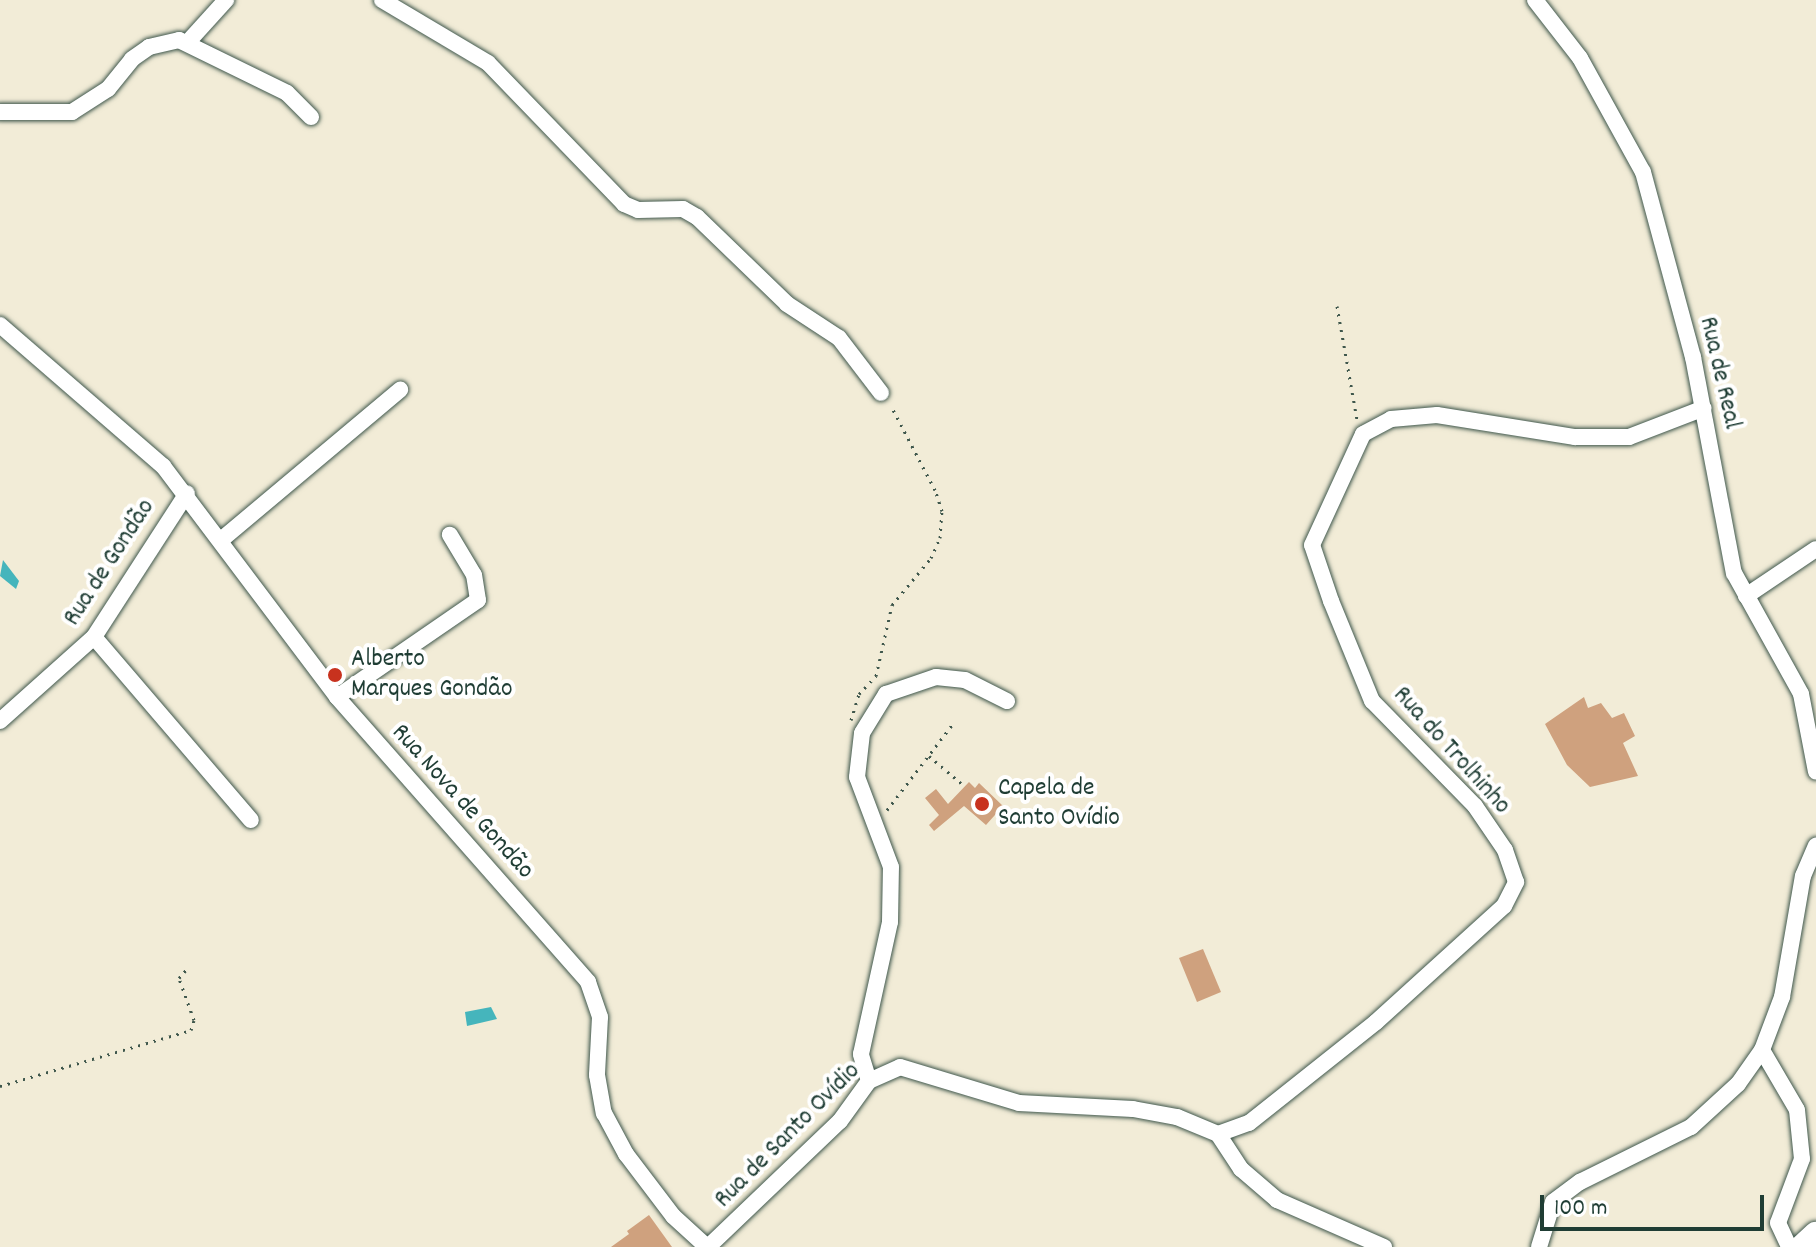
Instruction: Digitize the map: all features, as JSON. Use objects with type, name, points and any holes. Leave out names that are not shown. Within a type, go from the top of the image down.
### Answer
[{"type":"main road","points":[[1803,1247],[1816,1235]]},
{"type":"street","points":[[188,42],[226,0]]},
{"type":"street","points":[[382,0],[488,63],[624,204],[638,210],[683,209],[697,217],[787,304],[839,338],[881,393]]},
{"type":"street","name":"Rua de Real","points":[[1535,0],[1580,58],[1643,172],[1704,408],[1718,504],[1734,573],[1801,694],[1816,772]]},
{"type":"street","points":[[0,112],[72,112],[108,89],[149,47],[188,42],[287,93],[311,117]]},
{"type":"street","name":"Rua Nova de Gondão","points":[[0,325],[163,466],[187,493],[337,697],[454,833],[547,929],[588,982],[600,1017],[597,1075],[604,1113],[626,1154],[664,1204],[708,1247]]},
{"type":"street","points":[[221,540],[400,390]]},
{"type":"street","points":[[1363,434],[1391,419],[1437,415],[1575,437],[1629,437],[1704,408]]},
{"type":"street","name":"Rua do Trolhinho","points":[[1218,1134],[1249,1123],[1376,1022],[1504,906],[1516,882],[1505,850],[1475,806],[1372,701],[1331,601],[1312,545],[1363,434]]},
{"type":"street","name":"Rua de Gondão","points":[[0,721],[94,637],[187,493]]},
{"type":"street","points":[[337,697],[478,600],[474,575],[450,535]]},
{"type":"street","points":[[1746,596],[1816,549]]},
{"type":"street","points":[[94,637],[251,820]]},
{"type":"street","points":[[869,1081],[861,1054],[890,922],[891,867],[857,777],[857,754],[870,713],[886,694],[936,677],[965,680],[1007,701]]},
{"type":"street","points":[[1539,1247],[1553,1202],[1580,1182],[1691,1127],[1738,1084],[1762,1050],[1782,997],[1803,876],[1816,846]]},
{"type":"street","points":[[1762,1050],[1797,1110],[1802,1159],[1778,1223],[1789,1247]]},
{"type":"street","name":"Rua de Santo Ovídio","points":[[708,1247],[840,1121],[869,1081],[900,1067],[1019,1103],[1133,1109],[1177,1117],[1218,1134]]},
{"type":"street","points":[[1218,1134],[1241,1169],[1277,1200],[1384,1247]]},
{"type":"path","points":[[1337,306],[1352,406],[1363,434]]},
{"type":"path","points":[[850,728],[859,694],[876,676],[892,605],[931,558],[940,538],[942,511],[935,490],[902,421],[881,393]]},
{"type":"path","points":[[875,826],[952,725]]},
{"type":"path","points":[[929,756],[961,783]]},
{"type":"path","points":[[0,1086],[191,1030],[194,1020],[179,978],[186,970]]},
{"type":"water","points":[[3,560],[19,581],[16,589],[0,576]]},
{"type":"water","points":[[491,1007],[497,1019],[467,1026],[465,1012]]},
{"type":"building","points":[[1584,697],[1588,708],[1601,703],[1612,718],[1624,713],[1635,736],[1623,743],[1638,776],[1590,787],[1567,765],[1545,724]]},
{"type":"building","points":[[969,782],[975,788],[979,783],[1003,806],[986,825],[964,806],[934,831],[929,825],[939,815],[925,798],[936,789],[948,804]]},
{"type":"building","points":[[1203,949],[1221,992],[1197,1002],[1179,958]]},
{"type":"building","points":[[649,1215],[672,1247],[611,1247],[629,1234],[627,1231]]},
{"type":"place","name":"Alberto Marques Gondão","points":[[335,675]]},
{"type":"place","name":"Capela de Santo Ovídio","points":[[982,804]]}]
